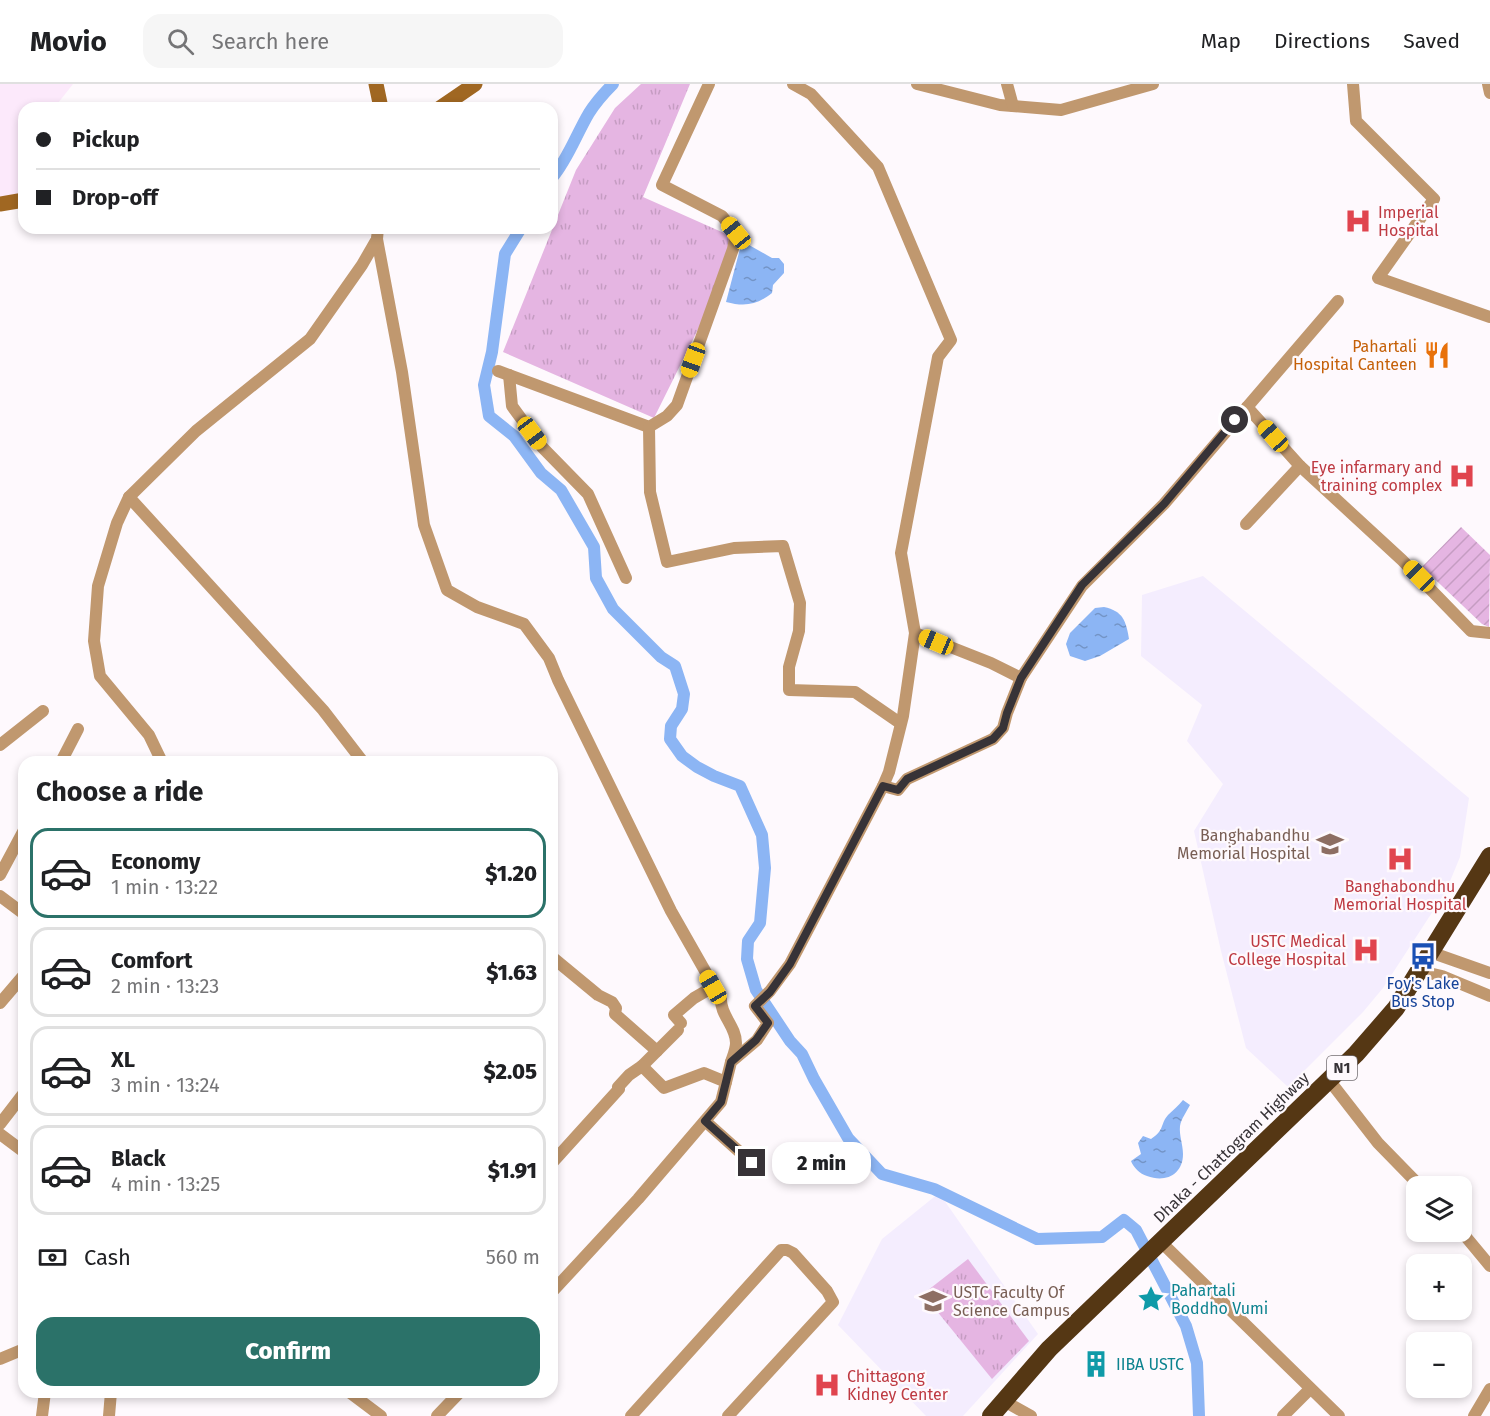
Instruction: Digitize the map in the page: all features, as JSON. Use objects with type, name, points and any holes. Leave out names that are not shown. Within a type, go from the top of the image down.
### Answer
[{"type":"highway","name":"Dhaka - Chattogram Highway","points":[[991,1416],[1049,1349],[1356,1054],[1390,1016],[1490,856]]},
{"type":"main road","points":[[376,84],[380,102]]},
{"type":"main road","points":[[449,102],[475,84]]},
{"type":"main road","points":[[0,204],[18,201]]},
{"type":"street","points":[[649,427],[667,416],[677,405],[733,249],[736,233],[722,216],[662,185],[709,84]]},
{"type":"street","points":[[731,1062],[756,1040],[768,1023],[755,1006],[770,992],[790,964],[883,786],[894,753],[903,716],[915,633],[901,553],[938,357],[951,340],[878,167],[812,94],[793,84]]},
{"type":"street","points":[[917,84],[1013,106],[1061,110],[1153,84]]},
{"type":"street","points":[[1007,84],[1013,106]]},
{"type":"street","points":[[1353,84],[1356,121],[1434,199],[1378,278],[1490,317]]},
{"type":"street","points":[[1488,84],[1490,93]]},
{"type":"street","points":[[159,756],[149,735],[100,676],[94,641],[98,586],[117,523],[129,497],[196,431],[310,339],[362,265],[378,234]]},
{"type":"street","points":[[378,234],[402,372],[424,525],[447,590],[477,607],[524,624],[549,658],[666,901],[721,999],[720,1007],[732,1027],[736,1043],[721,1102],[638,1199],[558,1286]]},
{"type":"street","points":[[883,786],[898,790],[907,779],[993,739],[1003,728],[1021,678],[1082,585],[1164,504],[1338,301]]},
{"type":"street","points":[[626,578],[588,494],[542,447],[512,406],[503,373],[649,427]]},
{"type":"street","points":[[1247,407],[1300,466],[1402,560],[1471,631],[1490,633]]},
{"type":"street","points":[[649,427],[650,492],[667,562],[734,548],[783,546],[800,603],[799,632],[789,667],[789,690],[855,692],[900,723]]},
{"type":"street","points":[[1246,524],[1300,466]]},
{"type":"street","points":[[129,497],[316,702],[358,756]]},
{"type":"street","points":[[915,633],[991,663],[1021,678]]},
{"type":"street","points":[[0,745],[43,711]]},
{"type":"street","points":[[64,756],[78,729]]},
{"type":"street","points":[[0,876],[18,842]]},
{"type":"street","points":[[0,896],[18,910]]},
{"type":"street","points":[[1430,952],[1490,973]]},
{"type":"street","points":[[558,962],[598,995],[612,1002],[616,1008],[615,1014],[657,1051]]},
{"type":"street","points":[[1420,971],[1442,976],[1490,996]]},
{"type":"street","points":[[0,1004],[18,982]]},
{"type":"street","points":[[558,1156],[629,1075],[642,1066],[680,1027],[675,1015],[694,998],[713,987]]},
{"type":"street","points":[[642,1066],[664,1088],[704,1073],[726,1082]]},
{"type":"street","points":[[1329,1080],[1378,1143],[1410,1176]]},
{"type":"street","points":[[0,1124],[18,1101]]},
{"type":"street","points":[[705,1121],[752,1163]]},
{"type":"street","points":[[0,1134],[18,1148]]},
{"type":"street","points":[[1470,1242],[1490,1266]]},
{"type":"street","points":[[1153,1249],[1196,1275],[1339,1416]]},
{"type":"street","points":[[631,1416],[781,1250],[787,1250],[793,1253],[827,1291],[833,1302],[728,1416]]},
{"type":"street","points":[[0,1359],[18,1352]]},
{"type":"street","points":[[1283,1416],[1310,1389]]},
{"type":"street","points":[[1474,1416],[1490,1389]]},
{"type":"street","points":[[42,1416],[44,1398]]},
{"type":"street","points":[[109,1416],[110,1398]]},
{"type":"street","points":[[358,1398],[381,1416]]},
{"type":"street","points":[[437,1416],[454,1398]]},
{"type":"street","points":[[1004,1401],[1031,1416]]},
{"type":"shaded area","points":[[0,84],[73,84],[59,102],[18,102],[18,194],[0,197]]},
{"type":"shaded area","name":"Banghabandhu Memorial Hospital","points":[[1203,576],[1469,798],[1460,857],[1446,891],[1383,988],[1363,1012],[1288,1087],[1246,1048],[1221,951],[1194,831],[1223,784],[1187,741],[1202,705],[1141,656],[1142,595]]},
{"type":"shaded area","name":"USTC Faculty Of Science Campus","points":[[939,1193],[1038,1334],[963,1416],[926,1416],[838,1325],[882,1239]]},
{"type":"green space","points":[[641,84],[690,84],[643,197],[742,241],[654,418],[503,352],[550,234],[558,234],[558,215],[576,170],[615,108]]},
{"type":"green space","points":[[1461,527],[1490,555],[1489,627],[1482,624],[1422,567]]},
{"type":"green space","points":[[968,1259],[1029,1341],[992,1379],[923,1294]]},
{"type":"water","points":[[742,241],[772,258],[779,258],[784,264],[784,273],[773,285],[772,293],[761,300],[745,305],[726,302]]},
{"type":"water","points":[[1104,607],[1119,614],[1129,639],[1100,656],[1085,661],[1070,656],[1066,644],[1070,633],[1095,608]]},
{"type":"water","points":[[1183,1100],[1190,1105],[1180,1126],[1183,1154],[1180,1167],[1172,1176],[1166,1178],[1154,1178],[1142,1174],[1131,1161],[1141,1154],[1138,1143],[1143,1136],[1151,1139],[1155,1136],[1168,1115]]},
{"type":"waterway","points":[[558,171],[589,113],[613,84]]},
{"type":"waterway","points":[[517,234],[505,254],[492,352],[484,385],[489,416],[514,436],[541,473],[561,490],[594,547],[596,578],[613,609],[661,657],[675,666],[684,694],[682,709],[671,726],[670,739],[682,756],[697,767],[740,786],[762,835],[765,868],[760,923],[748,941],[747,959],[756,990],[790,1041],[802,1054],[848,1138],[882,1174],[934,1189],[1037,1239],[1102,1237],[1124,1220],[1136,1230],[1186,1326],[1197,1363],[1199,1416]]},
{"type":"place","name":"Imperial Hospital","points":[[1358,221]]},
{"type":"place","name":"Pahartali Hospital Canteen","points":[[1437,355]]},
{"type":"place","name":"Eye infarmary and training complex","points":[[1462,476]]},
{"type":"place","name":"Banghabandhu Memorial Hospital","points":[[1330,844]]},
{"type":"place","name":"Banghabondhu Memorial Hospital","points":[[1400,859]]},
{"type":"place","name":"USTC Medical College Hospital","points":[[1366,950]]},
{"type":"place","name":"Foy's Lake Bus Stop","points":[[1423,956]]},
{"type":"place","name":"Pahartali Boddho Vumi","points":[[1151,1299]]},
{"type":"place","name":"USTC Faculty Of Science Campus","points":[[933,1301]]},
{"type":"place","name":"IIBA USTC","points":[[1096,1364]]},
{"type":"place","name":"Chittagong Kidney Center","points":[[827,1385]]},
{"type":"route","points":[[752,1163],[705,1121],[721,1102],[731,1062],[756,1040],[768,1023],[755,1006],[770,992],[790,964],[883,786],[898,790],[907,779],[993,739],[1003,728],[1021,678],[1082,585],[1164,504],[1235,420]]}]
